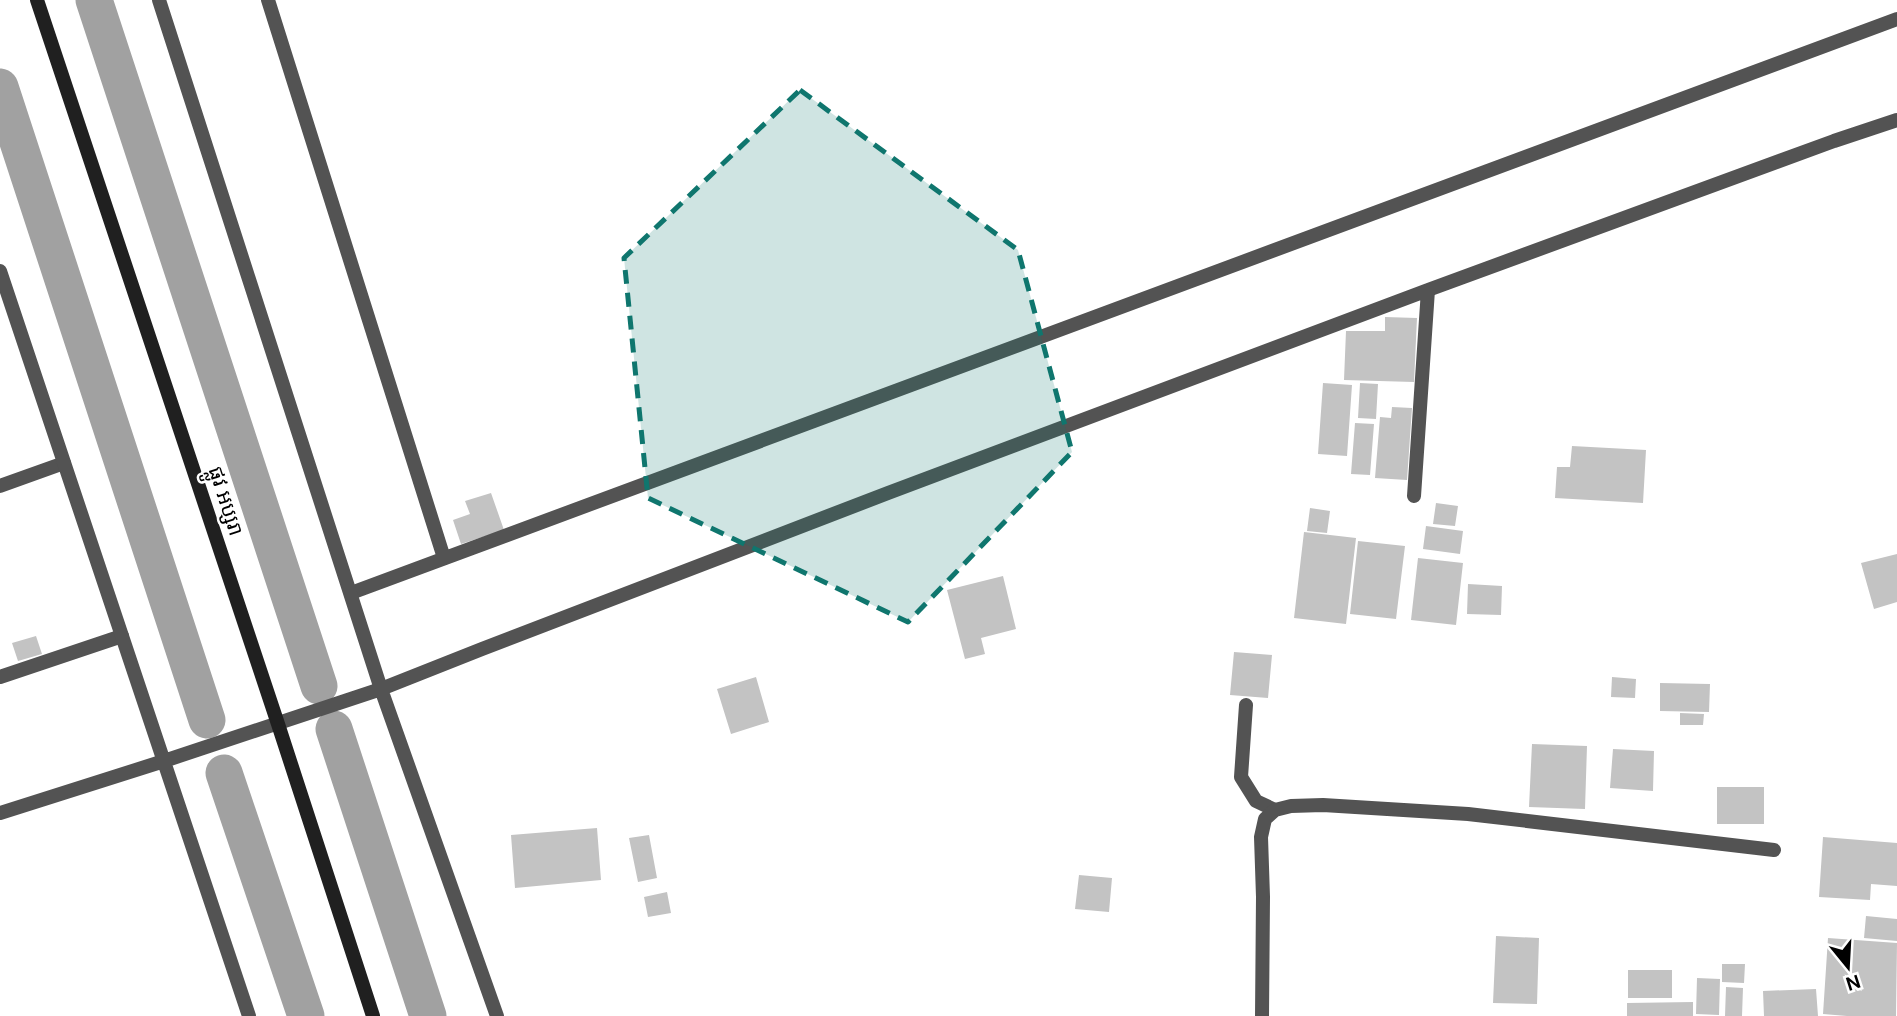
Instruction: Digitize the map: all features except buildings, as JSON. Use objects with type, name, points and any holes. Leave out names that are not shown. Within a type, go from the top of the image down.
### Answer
[{"type":"street","name":"ផ្លូវ អប្សរា","points":[[37,0],[373,1016]]},
{"type":"street","points":[[159,0],[382,689],[497,1016]]},
{"type":"street","points":[[268,0],[444,558]]},
{"type":"street","points":[[351,593],[1897,19]]},
{"type":"street","points":[[0,813],[382,689],[837,513],[1428,290],[1897,120]]},
{"type":"street","points":[[0,271],[6,309],[64,463],[249,1016]]},
{"type":"street","points":[[1414,496],[1428,290]]},
{"type":"street","points":[[0,485],[64,463]]},
{"type":"street","points":[[0,677],[122,636]]},
{"type":"street","points":[[1246,705],[1241,777],[1256,801],[1275,810]]},
{"type":"street","points":[[1262,1016],[1261,837],[1265,819],[1275,810],[1291,806],[1323,805],[1468,814],[1774,850]]},
{"type":"highlighted area","points":[[800,90],[1018,250],[1072,452],[908,622],[648,498],[624,258]]},
{"type":"waterway","points":[[94,0],[319,686]]},
{"type":"waterway","points":[[0,87],[207,720]]},
{"type":"waterway","points":[[334,729],[428,1016]]},
{"type":"waterway","points":[[224,773],[306,1016]]}]
